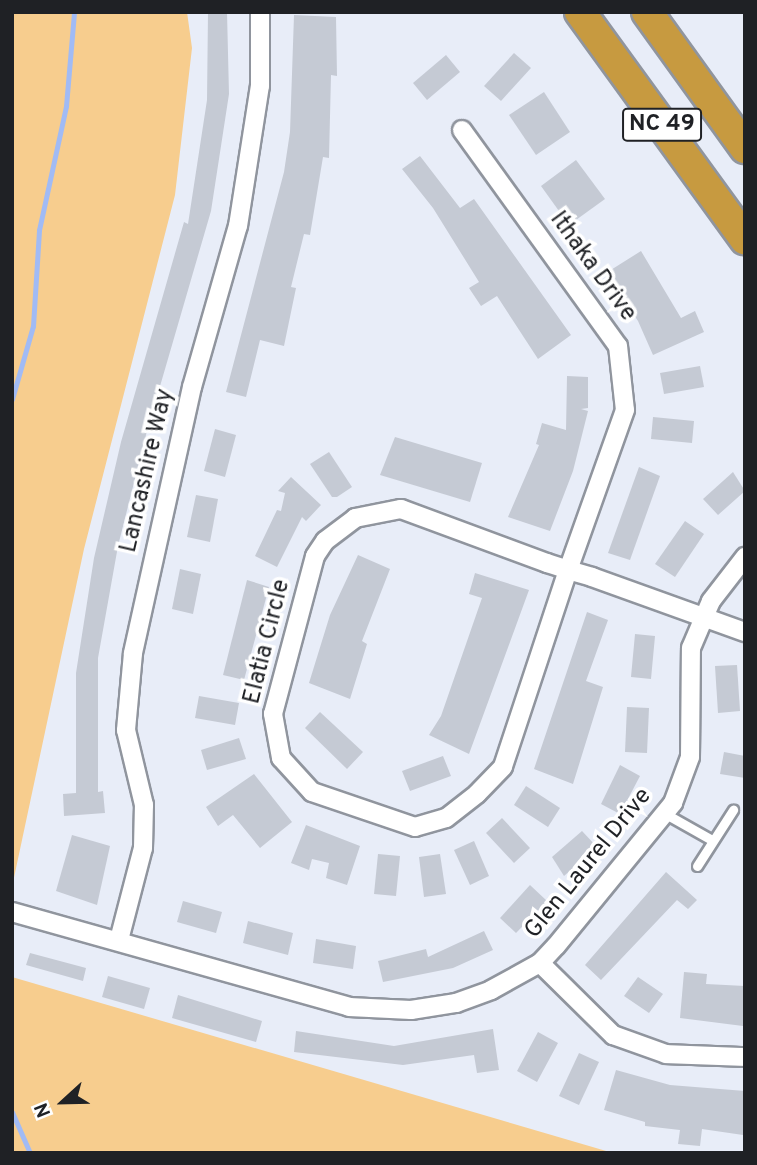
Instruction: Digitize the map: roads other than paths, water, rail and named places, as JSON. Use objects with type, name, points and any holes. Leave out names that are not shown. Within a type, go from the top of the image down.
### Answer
[{"type":"highway","name":"NC 49","points":[[580,12],[745,239]]},
{"type":"highway","name":"NC 49","points":[[647,12],[745,148]]},
{"type":"street","name":"Lancashire Way","points":[[119,940],[143,848],[144,805],[126,730],[133,653],[192,387],[238,226],[260,86],[260,12]]},
{"type":"street","name":"Ithaka Drive","points":[[462,130],[618,346],[625,410],[568,570]]},
{"type":"street","name":"Elatia Circle","points":[[568,570],[503,767],[446,818],[415,827],[312,792],[281,758],[272,714],[315,556],[325,541],[355,518],[401,509],[745,632]]},
{"type":"street","name":"Glen Laurel Drive","points":[[12,912],[349,1007],[386,1009],[456,1003],[540,963],[673,803],[690,757],[691,648],[704,616],[745,557]]},
{"type":"street","points":[[540,963],[613,1035],[666,1054],[745,1057]]},
{"type":"lane","points":[[697,866],[733,810]]},
{"type":"lane","points":[[664,813],[712,840]]},
{"type":"waterway","points":[[12,399],[33,326],[39,230],[66,106],[74,12]]},
{"type":"waterway","points":[[12,1112],[30,1153]]}]
